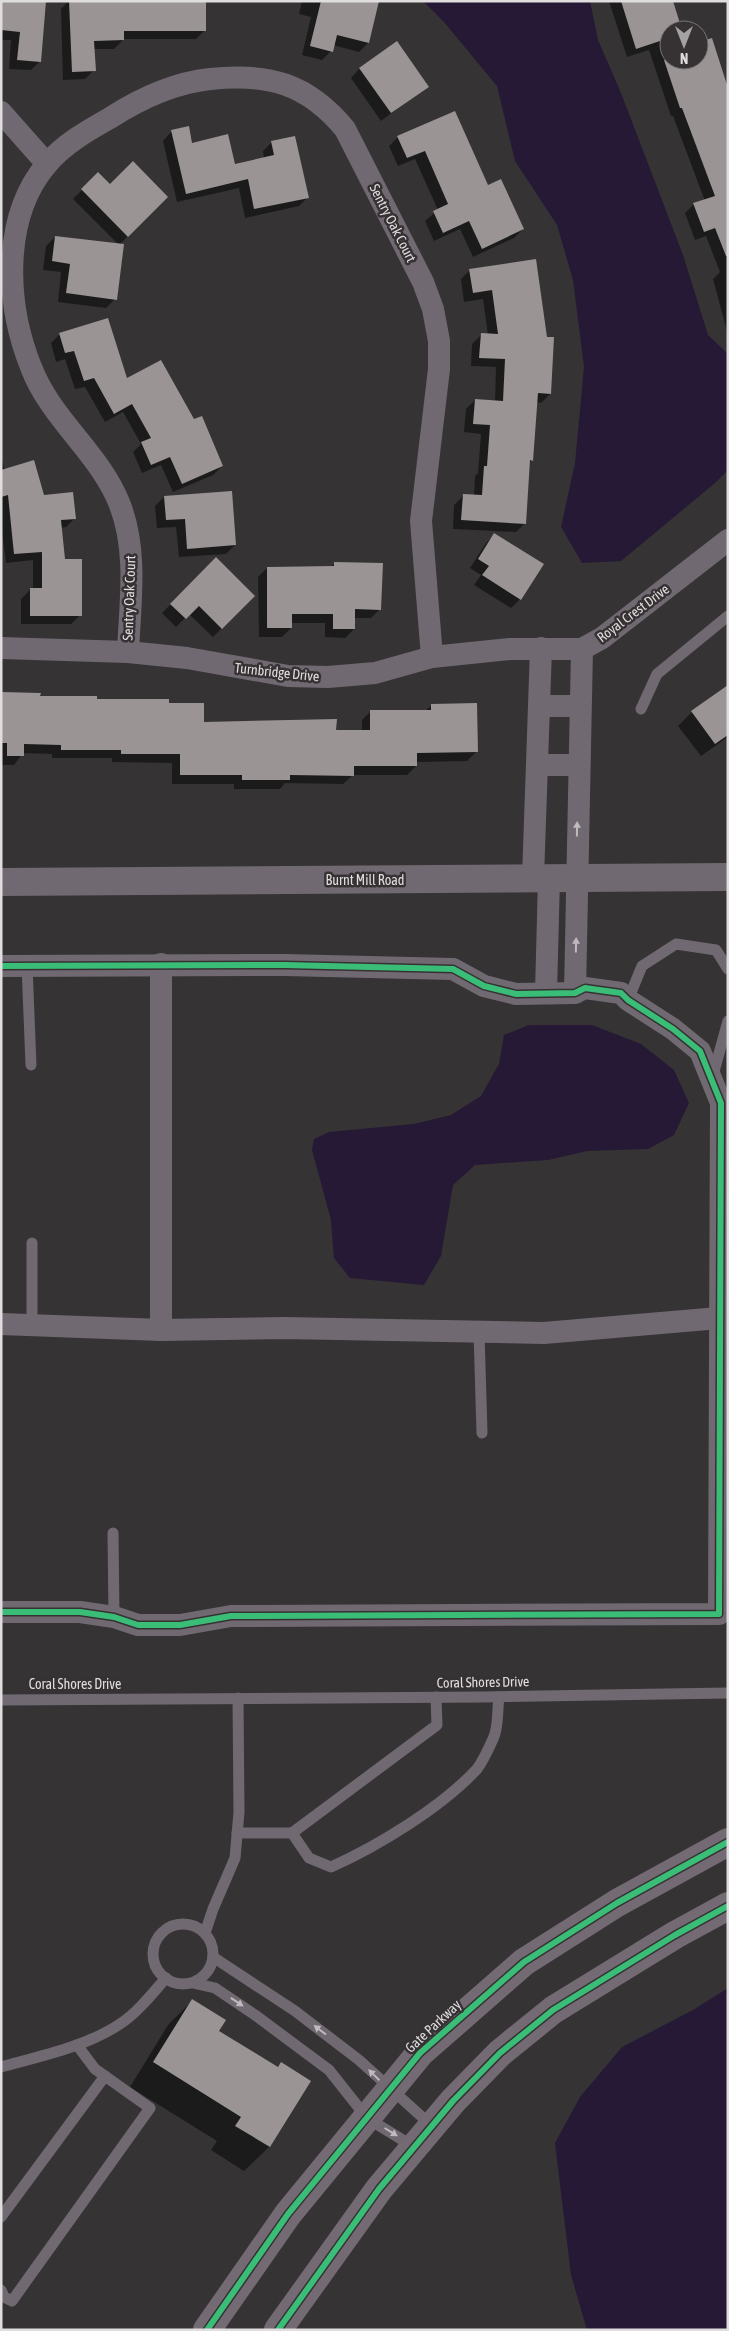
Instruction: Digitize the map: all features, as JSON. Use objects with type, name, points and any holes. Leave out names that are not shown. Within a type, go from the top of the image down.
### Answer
[{"type":"main road","name":"Gate Parkway","points":[[207,2330],[288,2214],[420,2053],[524,1962],[617,1903],[728,1842]]},
{"type":"main road","points":[[278,2330],[380,2189],[432,2126],[500,2053],[553,2010],[675,1934],[728,1906]]},
{"type":"street","name":"Sentry Oak Court","points":[[128,652],[132,564],[129,533],[110,483],[94,459],[62,423],[46,398],[28,360],[20,336],[14,303],[12,270],[16,234],[21,210],[32,186],[47,164],[71,141],[137,101],[168,88],[196,80],[229,77],[262,78],[290,85],[311,96],[330,111],[345,129],[423,282],[433,309],[439,341],[439,370],[421,520],[432,658]]},
{"type":"street","points":[[1,112],[47,164]]},
{"type":"street","name":"Royal Crest Drive","points":[[575,994],[579,706],[582,650],[602,638],[728,540]]},
{"type":"street","name":"Turnbridge Drive","points":[[1,648],[128,652],[187,658],[288,676],[328,677],[375,674],[432,658],[542,648],[582,650]]},
{"type":"street","points":[[542,648],[538,765],[546,994]]},
{"type":"street","points":[[540,706],[579,706]]},
{"type":"street","points":[[538,765],[578,765]]},
{"type":"street","name":"Burnt Mill Road","points":[[1,882],[728,878]]},
{"type":"street","points":[[161,964],[161,1330]]},
{"type":"street","points":[[1,966],[161,964],[453,969],[484,986],[516,994],[575,994],[584,988],[596,989],[621,994],[673,1029],[700,1051],[721,1103],[719,1614],[231,1616],[180,1625],[138,1625],[114,1617],[80,1612],[1,1612]]},
{"type":"street","points":[[1,1324],[161,1330],[284,1328],[544,1333],[719,1318]]},
{"type":"lane","points":[[642,709],[657,674],[728,616]]},
{"type":"lane","points":[[628,1000],[642,966],[676,944],[716,950],[728,969]]},
{"type":"lane","points":[[27,965],[31,1065]]},
{"type":"lane","points":[[712,1079],[728,1022]]},
{"type":"lane","points":[[32,1243],[32,1325]]},
{"type":"lane","points":[[479,1332],[482,1433]]},
{"type":"lane","points":[[113,1533],[114,1617]]},
{"type":"lane","name":"Coral Shores Drive","points":[[1,1700],[436,1698],[728,1693]]},
{"type":"lane","points":[[292,1833],[309,1858],[331,1867],[358,1855],[410,1822],[454,1789],[478,1768],[494,1737],[499,1697]]},
{"type":"lane","points":[[205,1933],[212,1909],[235,1858],[239,1812],[238,1698]]},
{"type":"lane","points":[[237,1833],[292,1833],[437,1725],[436,1698]]},
{"type":"lane","points":[[188,1924],[205,1933],[213,1948],[213,1957],[207,1973],[193,1982],[184,1984],[166,1978],[154,1962],[155,1943],[161,1934],[178,1925],[188,1924]]},
{"type":"lane","points":[[213,1957],[295,2011],[359,2060],[432,2126]]},
{"type":"lane","points":[[1,2067],[77,2045],[120,2024],[148,1999],[166,1978]]},
{"type":"lane","points":[[193,1982],[215,1988],[329,2070],[367,2118],[414,2147]]},
{"type":"lane","points":[[1,2290],[4,2297],[12,2301],[150,2108],[95,2069],[77,2045]]},
{"type":"lane","points":[[1,2217],[105,2076]]},
{"type":"shaded area","points":[[423,1],[590,1],[598,40],[621,93],[683,255],[708,335],[728,354],[728,470],[621,561],[582,563],[561,527],[575,463],[584,367],[573,280],[557,225],[515,161],[497,86],[444,22]]},
{"type":"shaded area","points":[[529,1025],[592,1025],[641,1044],[674,1070],[689,1103],[674,1135],[648,1149],[587,1151],[548,1160],[475,1165],[453,1185],[441,1256],[424,1285],[350,1278],[334,1258],[331,1220],[312,1150],[314,1139],[329,1132],[414,1124],[451,1115],[481,1096],[499,1064],[504,1035]]},
{"type":"shaded area","points":[[728,1988],[728,2330],[587,2330],[571,2275],[555,2143],[580,2097],[622,2047],[693,2010]]},
{"type":"building","points":[[1,1],[46,1],[41,62],[17,60],[20,32],[1,30]]},
{"type":"building","points":[[69,1],[206,1],[206,31],[124,31],[124,40],[94,41],[96,71],[72,72]]},
{"type":"building","points":[[321,1],[379,1],[369,43],[337,35],[333,52],[310,46]]},
{"type":"building","points":[[621,1],[673,1],[679,20],[659,20],[659,41],[636,49]]},
{"type":"building","points":[[712,38],[728,88],[728,256],[726,256],[715,228],[704,232],[693,203],[715,196],[682,108],[680,108],[667,70],[709,70],[709,39]]},
{"type":"building","points":[[397,41],[429,87],[391,113],[359,68]]},
{"type":"building","points":[[455,111],[488,185],[501,179],[524,229],[482,249],[469,221],[443,233],[433,211],[448,204],[425,151],[407,158],[397,136]]},
{"type":"building","points":[[189,126],[192,143],[228,134],[235,164],[274,155],[271,141],[295,136],[309,198],[254,209],[248,179],[186,194],[171,130]]},
{"type":"building","points":[[133,161],[168,197],[128,237],[81,189],[98,172],[110,184]]},
{"type":"building","points":[[55,236],[124,244],[117,300],[66,293],[70,264],[52,261]]},
{"type":"building","points":[[536,259],[547,337],[554,337],[551,394],[538,393],[533,461],[530,460],[526,524],[461,520],[463,494],[482,495],[484,466],[487,466],[490,425],[473,424],[475,399],[503,401],[505,359],[479,358],[481,333],[498,334],[492,290],[473,293],[469,269]]},
{"type":"building","points":[[108,318],[127,378],[161,360],[194,419],[202,416],[223,466],[182,484],[170,457],[151,465],[141,442],[151,438],[132,404],[114,414],[94,378],[84,381],[74,351],[65,353],[59,333]]},
{"type":"building","points":[[34,460],[44,495],[73,492],[76,519],[61,520],[65,559],[82,559],[82,616],[30,616],[30,588],[42,588],[42,552],[14,554],[8,495],[1,497],[1,470]]},
{"type":"building","points":[[232,491],[236,545],[187,549],[185,519],[166,520],[164,496]]},
{"type":"building","points":[[494,533],[544,564],[521,600],[482,575],[489,566],[478,559]]},
{"type":"building","points":[[216,557],[255,596],[222,629],[199,606],[186,619],[170,604]]},
{"type":"building","points":[[334,562],[383,563],[381,610],[355,609],[355,629],[333,629],[333,614],[292,614],[292,628],[267,628],[267,567],[334,566]]},
{"type":"building","points":[[728,685],[728,735],[715,744],[691,711]]},
{"type":"building","points":[[1,692],[41,693],[40,696],[97,696],[97,699],[169,699],[169,703],[204,703],[204,722],[337,719],[336,730],[370,730],[370,710],[431,710],[431,704],[477,703],[478,752],[417,753],[417,766],[354,766],[354,776],[290,775],[290,780],[242,780],[242,775],[180,775],[180,754],[121,754],[121,750],[61,750],[61,745],[24,744],[24,756],[7,756],[7,743],[1,743]]},
{"type":"building","points":[[192,1999],[226,2020],[219,2031],[278,2067],[281,2062],[311,2081],[270,2147],[235,2126],[241,2117],[153,2062]]},
{"type":"cycle path","points":[[1,966],[285,965],[453,969],[484,986],[516,994],[575,993],[585,988],[621,993],[628,1000],[673,1029],[700,1051],[721,1103],[719,1614],[231,1616],[180,1625],[138,1625],[114,1617],[80,1612],[1,1612]]},
{"type":"cycle path","points":[[207,2330],[288,2214],[420,2053],[524,1962],[617,1903],[728,1842]]},
{"type":"cycle path","points":[[278,2330],[379,2189],[453,2101],[500,2053],[553,2010],[675,1935],[728,1906]]}]
